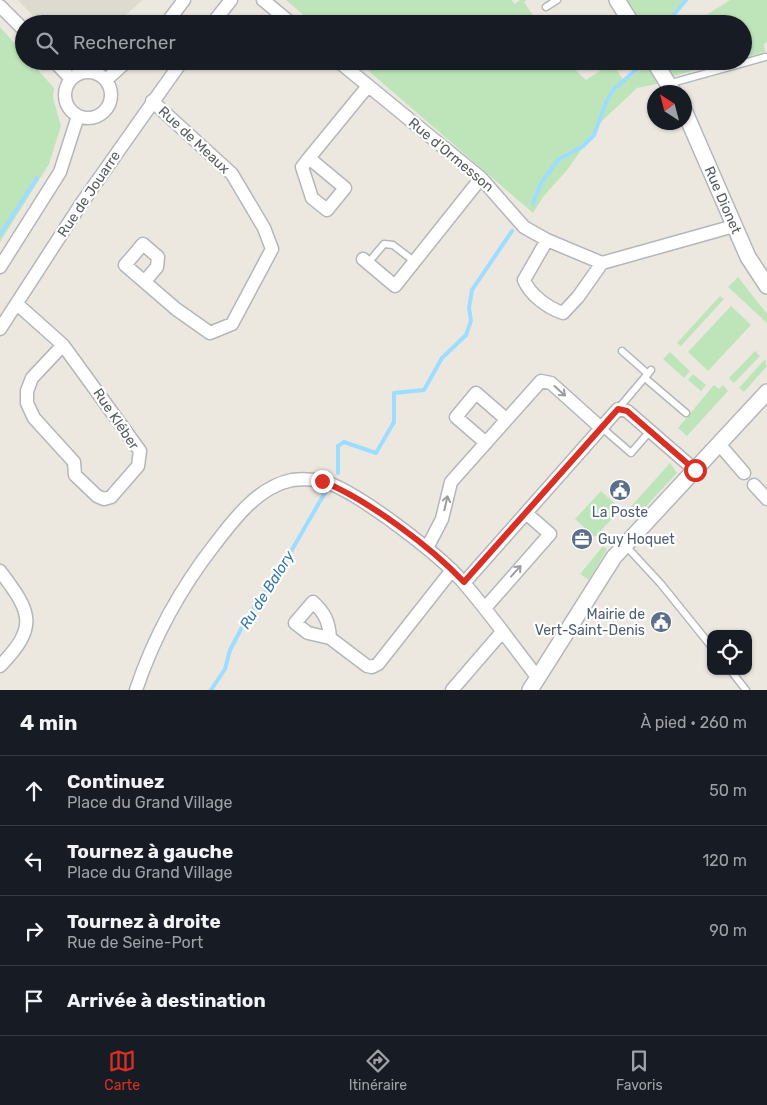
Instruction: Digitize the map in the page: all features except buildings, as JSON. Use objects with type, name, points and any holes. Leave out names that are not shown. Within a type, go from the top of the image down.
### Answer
[{"type":"street","points":[[173,15],[184,0]]},
{"type":"street","points":[[219,15],[231,0]]},
{"type":"street","points":[[263,0],[281,15]]},
{"type":"street","points":[[617,0],[626,15]]},
{"type":"street","points":[[0,6],[15,21]]},
{"type":"street","points":[[63,70],[72,79]]},
{"type":"street","points":[[106,80],[117,70]]},
{"type":"street","name":"Rue de Jouarre","points":[[0,329],[81,204],[175,70]]},
{"type":"street","name":"Rue d'Ormesson","points":[[349,70],[482,178],[524,227],[547,240],[602,263]]},
{"type":"street","points":[[660,70],[669,85]]},
{"type":"street","points":[[92,72],[106,80],[111,94],[106,109],[94,117],[78,116],[72,112],[65,99],[67,85],[72,79],[78,74],[92,72]]},
{"type":"street","points":[[309,158],[368,86]]},
{"type":"street","name":"Rue de Meaux","points":[[145,282],[176,310],[210,333],[232,324],[272,249],[264,228],[232,174],[152,101]]},
{"type":"street","points":[[0,267],[60,172],[78,116]]},
{"type":"street","name":"Rue Dionet","points":[[692,129],[752,265],[767,286]]},
{"type":"street","points":[[366,261],[395,286],[482,178]]},
{"type":"street","points":[[547,240],[524,280],[528,289],[553,310],[563,313],[578,297],[602,263],[734,226]]},
{"type":"street","name":"Rue Kléber","points":[[17,304],[64,345],[140,452],[138,466],[111,497],[104,499],[97,496],[75,474],[74,462],[30,412],[27,390],[32,378],[64,345]]},
{"type":"street","points":[[427,548],[442,519],[451,482],[541,381],[551,383],[600,427]]},
{"type":"street","points":[[136,690],[163,623],[196,568],[237,515],[269,488],[293,480],[322,481],[347,491],[427,548],[464,582],[485,608],[534,684],[624,544],[767,392]]},
{"type":"street","points":[[486,443],[456,417],[476,393],[506,420]]},
{"type":"street","points":[[464,582],[618,409],[627,411],[695,470]]},
{"type":"street","points":[[719,444],[744,473]]},
{"type":"street","points":[[754,485],[767,499]]},
{"type":"street","points":[[485,608],[550,534],[526,513]]},
{"type":"street","points":[[330,638],[367,666],[372,667],[378,664],[452,570]]},
{"type":"street","points":[[0,571],[21,601],[27,617],[24,635],[0,666]]},
{"type":"street","points":[[452,690],[502,632]]},
{"type":"lane","points":[[546,7],[557,0]]},
{"type":"lane","points":[[752,61],[765,57]]},
{"type":"lane","points":[[680,85],[726,70]]},
{"type":"lane","points":[[366,261],[384,244],[393,245],[415,262]]},
{"type":"lane","points":[[622,350],[686,413]]},
{"type":"lane","points":[[618,409],[648,374]]},
{"type":"lane","points":[[600,427],[631,453],[650,431]]},
{"type":"lane","points":[[624,544],[707,641]]},
{"type":"lane","points":[[734,675],[746,690]]},
{"type":"shaded area","points":[[18,0],[142,0],[126,15],[32,15]]},
{"type":"green space","points":[[286,0],[511,0],[515,4],[520,0],[527,0],[524,2],[533,15],[304,15]]},
{"type":"green space","points":[[626,0],[683,0],[675,15],[635,15]]},
{"type":"green space","points":[[730,0],[767,0],[767,42],[764,44],[765,52],[752,56],[752,15],[706,15]]},
{"type":"green space","points":[[0,27],[15,44],[15,70],[38,70],[54,88],[53,98],[61,126],[49,164],[0,242]]},
{"type":"green space","points":[[367,70],[575,70],[586,80],[601,70],[617,70],[624,81],[640,70],[652,70],[661,83],[637,88],[602,121],[567,170],[543,197],[533,213]]},
{"type":"green space","points":[[669,70],[695,70],[673,76]]},
{"type":"green space","points":[[738,277],[767,314],[767,323],[728,287]]},
{"type":"green space","points":[[720,296],[724,299],[681,346],[677,343]]},
{"type":"green space","points":[[731,306],[751,325],[708,371],[688,352]]},
{"type":"green space","points":[[755,351],[760,356],[734,383],[729,378]]},
{"type":"green space","points":[[670,352],[690,371],[684,378],[663,359]]},
{"type":"green space","points":[[765,359],[767,366],[744,392],[739,388]]},
{"type":"green space","points":[[693,374],[706,385],[701,391],[688,380]]},
{"type":"green space","points":[[714,385],[719,389],[723,385],[728,391],[687,436],[678,428]]},
{"type":"green space","points":[[670,463],[677,473],[635,518],[627,511]]},
{"type":"green space","points":[[601,491],[621,509],[595,537],[575,519]]},
{"type":"green space","points":[[603,546],[607,549],[589,580],[580,574]]},
{"type":"waterway","name":"Ru de Balory","points":[[674,15],[686,0]]},
{"type":"waterway","name":"Ru de Balory","points":[[533,203],[541,183],[558,160],[583,146],[594,135],[607,100],[614,89],[636,70]]},
{"type":"waterway","points":[[0,235],[37,178]]},
{"type":"waterway","name":"Ru de Balory","points":[[338,473],[338,446],[344,442],[376,453],[394,422],[394,393],[424,390],[442,358],[466,335],[471,321],[469,308],[472,290],[512,231]]},
{"type":"waterway","name":"Ru de Balory","points":[[211,690],[225,669],[230,650],[248,616],[279,572],[326,491]]},
{"type":"place","name":"La Poste","points":[[620,490]]},
{"type":"place","name":"Guy Hoquet","points":[[582,539]]},
{"type":"place","name":"Mairie de Vert-Saint-Denis","points":[[661,622]]},
{"type":"route","points":[[322,481],[347,491],[427,548],[464,582],[618,409],[627,411],[695,470]]}]
